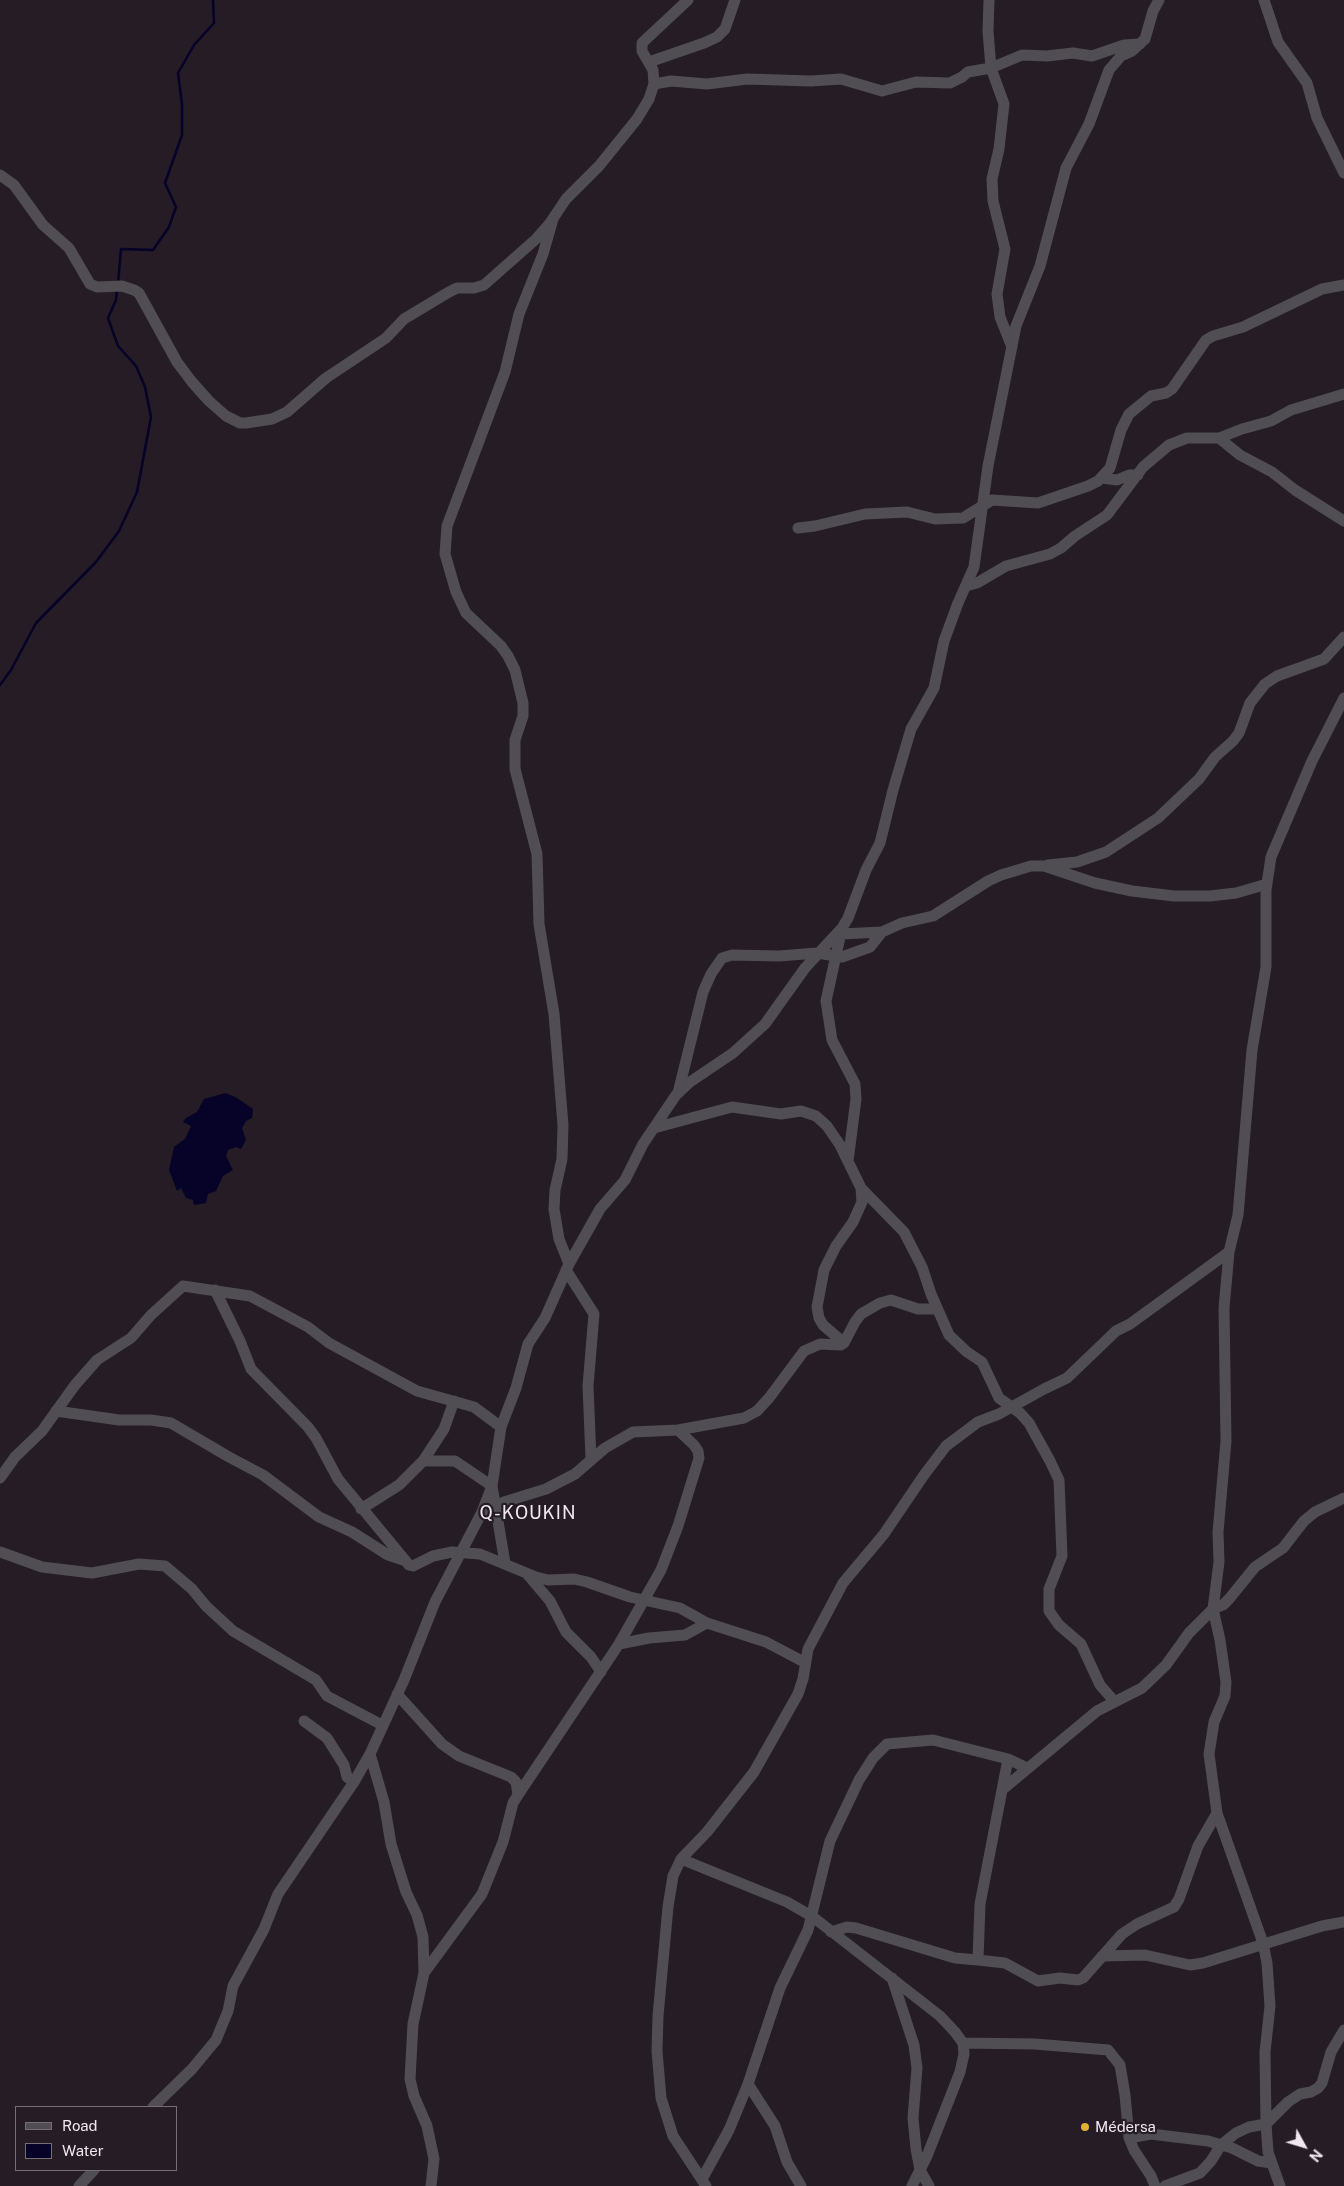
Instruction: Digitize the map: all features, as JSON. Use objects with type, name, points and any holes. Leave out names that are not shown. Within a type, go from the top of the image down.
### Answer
[{"type":"street","points":[[0,175],[14,185],[43,225],[69,248],[90,284],[97,287],[122,286],[139,293],[177,362],[209,401],[233,420],[246,423],[272,419],[288,412],[326,378],[386,338],[404,319],[457,288],[474,288],[484,285],[536,239],[553,219],[566,199],[600,166],[645,107],[654,84],[653,70],[642,51],[642,43],[688,0]]},
{"type":"street","points":[[650,62],[704,44],[717,37],[725,29],[735,0]]},
{"type":"street","points":[[989,0],[991,68],[1004,104],[999,149],[992,179],[993,201],[1005,249],[998,294],[1000,316],[1012,346]]},
{"type":"street","points":[[848,1163],[856,1099],[855,1084],[836,1050],[828,1027],[827,1014],[828,989],[841,931],[848,918],[866,870],[880,844],[893,790],[911,729],[934,688],[944,641],[974,567],[999,405],[1012,346],[1020,312],[1040,266],[1066,168],[1089,124],[1109,70],[1121,56],[1142,44],[1147,36],[1151,18],[1159,0]]},
{"type":"street","points":[[1264,0],[1278,42],[1307,83],[1317,118],[1344,173]]},
{"type":"street","points":[[654,84],[671,81],[707,84],[747,79],[811,81],[841,79],[882,91],[916,82],[950,83],[968,72],[991,68],[1022,56],[1046,56],[1073,52],[1092,56],[1124,45],[1142,44]]},
{"type":"street","points":[[553,219],[543,254],[520,314],[505,372],[447,526],[445,554],[456,592],[466,613],[501,646],[508,656],[515,670],[523,703],[523,716],[515,740],[515,769],[537,854],[539,924],[554,1014],[563,1125],[562,1159],[555,1190],[554,1209],[559,1239],[568,1267],[594,1314],[588,1386],[591,1458]]},
{"type":"street","points":[[798,528],[815,526],[864,514],[907,512],[935,519],[963,518],[997,499],[1030,503],[1048,501],[1088,486],[1102,478],[1110,468],[1121,430],[1129,414],[1151,396],[1166,393],[1172,389],[1206,340],[1243,327],[1322,289],[1344,285]]},
{"type":"street","points":[[966,586],[977,584],[1013,563],[1056,552],[1075,536],[1107,515],[1120,496],[1152,458],[1177,440],[1219,438],[1271,421],[1291,410],[1344,394]]},
{"type":"street","points":[[1219,438],[1240,455],[1272,472],[1295,490],[1344,521]]},
{"type":"street","points":[[1102,478],[1117,480],[1129,475],[1138,475]]},
{"type":"street","points":[[154,2106],[192,2070],[216,2040],[228,2012],[233,1986],[264,1929],[278,1894],[354,1782],[370,1754],[435,1602],[482,1512],[492,1486],[501,1427],[516,1388],[528,1344],[545,1318],[568,1267],[604,1203],[625,1180],[639,1151],[678,1093],[690,1082],[733,1053],[756,1034],[778,1008],[792,985],[818,953],[841,931],[882,932],[902,923],[938,914],[965,895],[1001,875],[1031,866],[1078,862],[1106,852],[1158,818],[1199,779],[1219,752],[1233,741],[1242,726],[1250,703],[1265,684],[1277,676],[1324,659],[1344,637]]},
{"type":"street","points":[[1280,2186],[1271,2163],[1266,2124],[1265,2052],[1269,1997],[1267,1963],[1263,1943],[1217,1814],[1209,1754],[1214,1722],[1225,1696],[1226,1682],[1213,1609],[1219,1562],[1218,1532],[1226,1441],[1224,1308],[1229,1252],[1238,1215],[1252,1050],[1266,967],[1267,884],[1271,857],[1312,761],[1344,698]]},
{"type":"street","points":[[1044,866],[1095,883],[1174,896],[1210,896],[1236,893],[1267,884]]},
{"type":"street","points":[[678,1093],[703,992],[718,962],[732,955],[779,956],[818,953],[836,958],[852,955],[870,947],[882,932]]},
{"type":"street","points":[[654,1128],[732,1107],[781,1114],[801,1111],[816,1116],[827,1126],[840,1145],[860,1188],[862,1202],[853,1222],[836,1246],[824,1270],[817,1307],[819,1318],[823,1325],[844,1343]]},
{"type":"street","points":[[860,1188],[904,1232],[922,1268],[949,1335],[967,1352],[982,1362],[999,1398],[1020,1413],[1029,1423],[1059,1480],[1062,1556],[1049,1589],[1048,1611],[1059,1625],[1081,1644],[1100,1685],[1114,1701]]},
{"type":"street","points":[[704,2182],[674,2136],[667,2117],[661,2098],[657,2051],[658,2016],[668,1907],[673,1876],[680,1859],[707,1832],[754,1772],[798,1694],[803,1679],[804,1662],[814,1635],[843,1583],[884,1534],[946,1446],[972,1426],[1072,1375],[1116,1331],[1130,1324],[1229,1252]]},
{"type":"street","points":[[0,1478],[15,1456],[42,1430],[97,1360],[131,1338],[180,1287],[190,1286],[250,1296],[308,1327],[329,1343],[417,1391],[474,1407],[501,1427]]},
{"type":"street","points":[[215,1290],[240,1341],[251,1369],[308,1427],[338,1479],[403,1560]]},
{"type":"street","points":[[482,1512],[496,1505],[546,1489],[574,1474],[591,1458],[633,1432],[678,1430],[744,1418],[757,1411],[769,1398],[804,1351],[820,1344],[841,1345],[861,1314],[880,1303],[892,1300],[918,1308],[937,1309]]},
{"type":"street","points":[[361,1509],[399,1486],[423,1461],[444,1429],[454,1401]]},
{"type":"street","points":[[56,1411],[112,1419],[151,1420],[171,1423],[229,1458],[263,1475],[319,1517],[352,1532],[388,1555],[413,1566],[433,1556],[460,1552],[480,1554],[505,1563],[526,1574],[548,1580],[587,1582],[644,1600],[680,1608],[707,1623],[766,1642],[804,1662]]},
{"type":"street","points":[[424,1973],[482,1894],[503,1842],[513,1803],[619,1644],[671,1547],[699,1458],[698,1451],[694,1445],[678,1430]]},
{"type":"street","points":[[423,1461],[456,1461],[492,1486],[505,1563]]},
{"type":"street","points":[[1003,1789],[1097,1711],[1114,1701],[1133,1694],[1149,1682],[1166,1665],[1189,1633],[1213,1609],[1229,1599],[1255,1567],[1283,1548],[1304,1521],[1315,1512],[1344,1498]]},
{"type":"street","points":[[0,1552],[42,1567],[92,1573],[139,1564],[165,1566],[192,1589],[206,1606],[233,1631],[316,1680],[328,1696],[382,1725]]},
{"type":"street","points":[[526,1574],[550,1601],[566,1632],[587,1653],[601,1672]]},
{"type":"street","points":[[619,1644],[649,1638],[685,1635],[707,1623]]},
{"type":"street","points":[[396,1694],[442,1744],[459,1756],[511,1777],[516,1782],[518,1794]]},
{"type":"street","points":[[304,1721],[327,1738],[344,1765],[347,1777],[354,1782]]},
{"type":"street","points":[[704,2182],[729,2130],[748,2084],[758,2048],[780,1988],[813,1917],[830,1841],[864,1771],[887,1744],[926,1740],[939,1741],[1008,1759],[1027,1768]]},
{"type":"street","points":[[370,1754],[384,1802],[391,1844],[423,1937],[424,1973],[413,2024],[410,2079],[414,2096],[427,2126],[434,2159],[431,2186]]},
{"type":"street","points":[[978,1960],[980,1904],[1008,1759]]},
{"type":"street","points":[[830,1932],[847,1927],[856,1928],[955,1958],[1005,1963],[1031,1980],[1045,1981],[1060,1978],[1078,1980],[1083,1978],[1122,1934],[1137,1924],[1174,1907],[1179,1899],[1198,1846],[1217,1814]]},
{"type":"street","points":[[680,1859],[787,1902],[813,1917],[940,2016],[963,2043],[964,2054],[960,2072],[946,2112],[912,2186]]},
{"type":"street","points":[[1102,1956],[1145,1955],[1190,1965],[1203,1963],[1263,1943],[1344,1922]]},
{"type":"street","points":[[892,1978],[914,2045],[916,2068],[913,2118],[920,2170],[929,2186]]},
{"type":"street","points":[[1165,2186],[1200,2173],[1211,2161],[1221,2145],[1236,2133],[1249,2127],[1266,2124],[1288,2102],[1300,2094],[1311,2092],[1318,2088],[1322,2083],[1331,2052],[1344,2030]]},
{"type":"street","points":[[963,2043],[1035,2044],[1108,2050],[1120,2065],[1126,2095],[1130,2138],[1134,2150],[1151,2176],[1155,2186]]},
{"type":"street","points":[[748,2084],[775,2126],[788,2162],[801,2186]]},
{"type":"street","points":[[1130,2138],[1151,2134],[1191,2138],[1221,2145],[1258,2161],[1271,2163]]},
{"type":"street","points":[[79,2186],[93,2171]]},
{"type":"water","points":[[226,1093],[253,1109],[252,1118],[246,1121],[242,1128],[246,1140],[241,1149],[236,1147],[228,1150],[226,1156],[233,1170],[223,1176],[216,1191],[208,1194],[206,1203],[194,1205],[193,1200],[186,1198],[181,1188],[177,1191],[169,1170],[174,1147],[185,1139],[191,1126],[183,1122],[186,1118],[197,1112],[204,1099]]},
{"type":"waterway","points":[[118,284],[121,249],[153,250],[169,227],[176,207],[165,183],[182,135],[182,104],[178,73],[194,45],[214,23],[213,0]]},
{"type":"waterway","points":[[0,685],[11,670],[36,623],[96,562],[119,531],[137,492],[151,417],[145,387],[136,366],[118,346],[108,318],[116,300],[117,289]]},
{"type":"place","name":"Médersa","points":[[1085,2127]]},
{"type":"district","name":"Q-KOUKIN","points":[[528,1513]]}]
